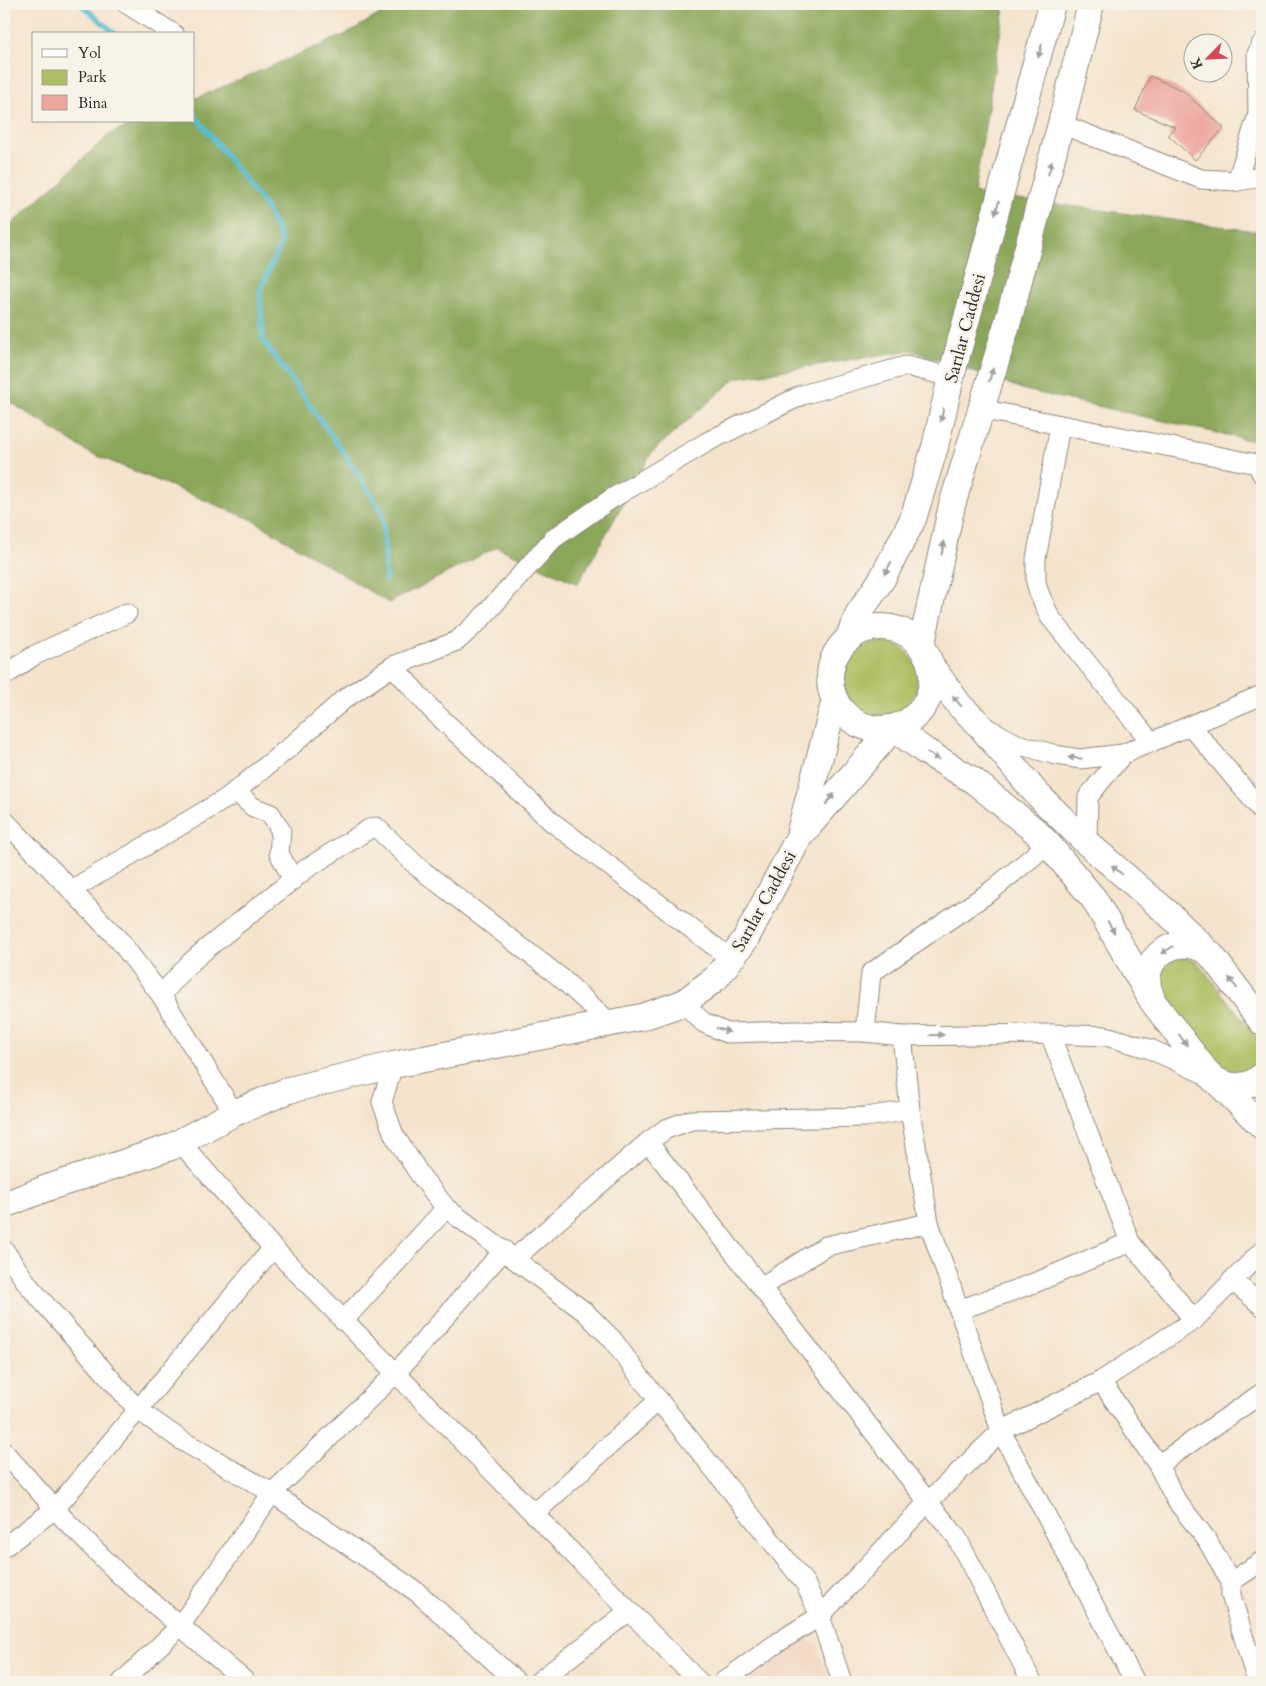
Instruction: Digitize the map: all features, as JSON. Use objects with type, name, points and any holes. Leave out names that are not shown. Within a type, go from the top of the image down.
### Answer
[{"type":"street","points":[[127,4],[171,32]]},
{"type":"street","name":"Sarılar Caddesi","points":[[683,1004],[716,978],[745,940],[799,837],[835,700],[830,684],[831,667],[837,652],[848,639],[859,612],[882,579],[913,519],[935,447],[950,377],[1052,4]]},
{"type":"street","name":"Sarılar Caddesi","points":[[799,837],[893,728],[908,722],[920,711],[928,698],[932,682],[926,657],[952,505],[1008,321],[1062,124],[1091,4]]},
{"type":"street","points":[[1237,181],[1258,114],[1257,54],[1262,43]]},
{"type":"street","points":[[1062,124],[1201,179],[1237,181],[1262,177]]},
{"type":"street","points":[[71,890],[227,798],[290,747],[343,700],[393,666],[457,642],[480,620],[553,539],[611,499],[709,441],[802,395],[906,366],[950,377]]},
{"type":"street","points":[[980,409],[1256,464],[1262,474]]},
{"type":"street","points":[[1060,426],[1036,558],[1036,582],[1039,593],[1050,617],[1152,742]]},
{"type":"street","points":[[4,676],[35,655],[127,613]]},
{"type":"street","points":[[848,639],[862,630],[878,627],[894,629],[909,636],[960,706],[977,722],[1036,792],[1087,843],[1170,915],[1211,955],[1262,1022]]},
{"type":"street","points":[[393,666],[431,710],[552,821],[730,959]]},
{"type":"street","points":[[977,722],[1016,744],[1056,756],[1080,759],[1123,754],[1262,695]]},
{"type":"street","points":[[835,700],[845,714],[859,724],[876,729],[893,728],[925,751],[974,781],[1035,831],[1094,899],[1153,1002],[1213,1079],[1262,1126]]},
{"type":"street","points":[[1191,726],[1262,811]]},
{"type":"street","points":[[1087,843],[1088,797],[1123,754]]},
{"type":"street","points":[[235,791],[253,807],[271,814],[281,831],[279,853],[293,880]]},
{"type":"street","points":[[4,820],[119,940],[161,995],[234,1112]]},
{"type":"street","points":[[161,995],[195,958],[306,869],[369,829],[376,827],[419,868],[560,977],[610,1023]]},
{"type":"street","points":[[864,1032],[871,973],[991,891],[1048,844]]},
{"type":"street","points":[[1153,1002],[1148,990],[1148,978],[1150,967],[1157,956],[1166,949],[1178,944],[1190,944],[1202,948],[1211,955]]},
{"type":"street","points":[[4,1205],[47,1188],[171,1147],[234,1112],[289,1090],[393,1065],[642,1017],[683,1004],[704,1023],[727,1032],[864,1032],[902,1036],[1050,1034],[1106,1036],[1150,1049],[1225,1085],[1237,1087],[1250,1084],[1262,1076]]},
{"type":"street","points":[[1050,1034],[1130,1242],[1194,1320]]},
{"type":"street","points":[[902,1036],[910,1110],[929,1223],[1001,1431],[1135,1682]]},
{"type":"street","points":[[393,1065],[382,1102],[394,1134],[420,1174],[446,1208],[510,1254],[585,1312],[612,1339],[658,1400],[805,1583],[820,1616],[842,1682]]},
{"type":"street","points":[[122,1682],[180,1626],[272,1493],[394,1374],[510,1254],[648,1142],[666,1129],[691,1120],[866,1117],[910,1110]]},
{"type":"street","points":[[180,1142],[273,1248],[343,1321],[699,1682]]},
{"type":"street","points":[[648,1142],[956,1536],[1032,1682]]},
{"type":"street","points":[[343,1321],[446,1208]]},
{"type":"street","points":[[761,1287],[826,1246],[929,1223]]},
{"type":"street","points":[[959,1310],[1037,1282],[1130,1242]]},
{"type":"street","points":[[4,1547],[55,1509],[273,1248]]},
{"type":"street","points":[[4,1250],[29,1286],[138,1410],[181,1440],[272,1493],[417,1592],[517,1682]]},
{"type":"street","points":[[724,1682],[777,1643],[820,1616],[928,1502],[1001,1431],[1101,1381],[1194,1320],[1262,1251]]},
{"type":"street","points":[[1232,1280],[1262,1306]]},
{"type":"street","points":[[1101,1381],[1158,1465],[1176,1500],[1208,1540],[1231,1582],[1231,1595],[1257,1682]]},
{"type":"street","points":[[1158,1465],[1262,1393]]},
{"type":"street","points":[[534,1514],[658,1400]]},
{"type":"street","points":[[4,1452],[55,1509],[119,1574],[246,1682]]},
{"type":"street","points":[[1231,1582],[1262,1561]]},
{"type":"street","points":[[538,1682],[629,1611]]},
{"type":"shaded area","points":[[799,1637],[817,1645],[829,1682],[739,1682]]},
{"type":"green space","points":[[397,4],[1005,4],[974,193],[1262,232],[1262,443],[1025,390],[911,350],[736,378],[652,452],[578,584],[497,547],[389,603],[253,520],[88,452],[4,398],[4,231],[110,134],[138,122],[195,122],[195,99],[344,35]]},
{"type":"green space","points":[[881,642],[902,648],[912,658],[918,679],[912,700],[902,710],[881,716],[860,710],[850,700],[844,679],[850,658],[860,648]]},
{"type":"green space","points":[[1183,958],[1198,963],[1257,1038],[1258,1056],[1250,1069],[1236,1073],[1220,1065],[1162,990],[1161,978],[1164,969],[1172,962]]},
{"type":"building","points":[[1150,76],[1182,90],[1224,128],[1195,160],[1168,135],[1175,127],[1135,110]]},
{"type":"waterway","points":[[80,4],[114,32]]},
{"type":"waterway","points":[[195,115],[265,206],[282,241],[260,291],[263,340],[342,450],[383,513],[386,580]]}]
